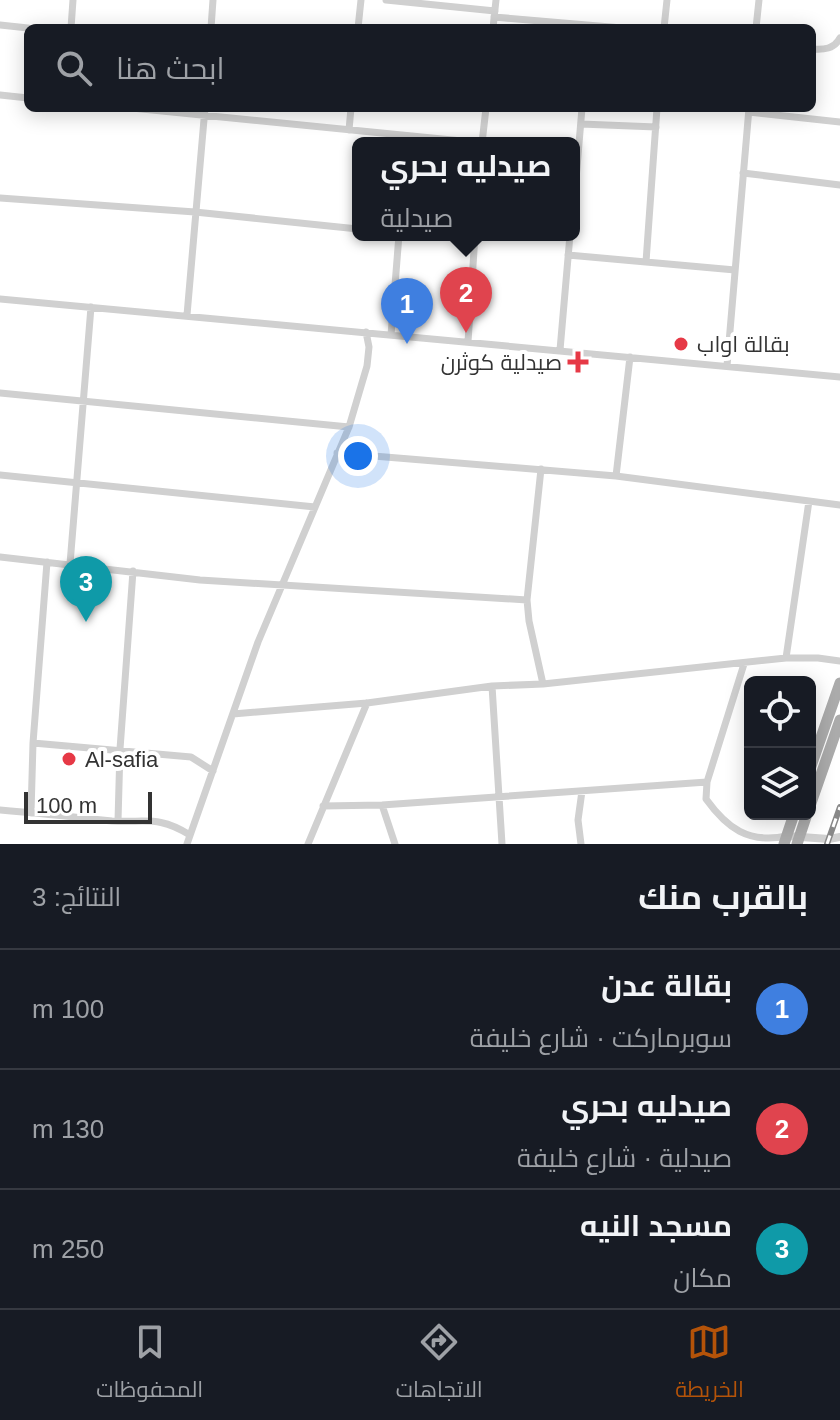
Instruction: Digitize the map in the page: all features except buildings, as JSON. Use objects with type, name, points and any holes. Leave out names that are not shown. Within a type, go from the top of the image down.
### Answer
[{"type":"main road","points":[[816,752],[840,683]]},
{"type":"main road","points":[[816,789],[840,720]]},
{"type":"main road","points":[[792,841],[794,820]]},
{"type":"main road","points":[[792,841],[804,820]]},
{"type":"street","points":[[71,24],[73,0]]},
{"type":"street","points":[[211,24],[213,0]]},
{"type":"street","points":[[358,24],[361,0]]},
{"type":"street","points":[[386,0],[575,24]]},
{"type":"street","points":[[493,24],[496,0]]},
{"type":"street","points":[[664,24],[667,0]]},
{"type":"street","points":[[756,24],[759,0]]},
{"type":"street","points":[[0,25],[24,28]]},
{"type":"street","points":[[816,49],[829,48],[840,38]]},
{"type":"street","points":[[0,101],[0,95],[24,98]]},
{"type":"street","points":[[187,315],[205,112],[395,137]]},
{"type":"street","points":[[349,130],[351,112]]},
{"type":"street","points":[[483,137],[486,112]]},
{"type":"street","points":[[580,137],[582,112]]},
{"type":"street","points":[[646,262],[657,112]]},
{"type":"street","points":[[727,366],[749,112]]},
{"type":"street","points":[[764,112],[840,122]]},
{"type":"street","points":[[581,124],[656,127]]},
{"type":"street","points":[[743,173],[840,185]]},
{"type":"street","points":[[0,198],[195,212],[352,228]]},
{"type":"street","points":[[391,335],[399,241]]},
{"type":"street","points":[[468,342],[475,241]]},
{"type":"street","points":[[560,350],[569,241]]},
{"type":"street","points":[[568,255],[735,270]]},
{"type":"street","points":[[0,299],[840,377]]},
{"type":"street","points":[[70,564],[91,307]]},
{"type":"street","points":[[0,810],[118,821],[138,819],[165,822],[188,840],[283,585],[349,427],[367,366],[369,347],[366,332]]},
{"type":"street","points":[[616,476],[630,357]]},
{"type":"street","points":[[0,393],[349,427]]},
{"type":"street","points":[[337,453],[616,476],[840,505]]},
{"type":"street","points":[[541,469],[527,600],[543,684]]},
{"type":"street","points":[[0,475],[315,507]]},
{"type":"street","points":[[786,658],[809,501]]},
{"type":"street","points":[[0,557],[200,580],[527,600]]},
{"type":"street","points":[[31,813],[33,743],[47,562]]},
{"type":"street","points":[[118,821],[133,571]]},
{"type":"street","points":[[233,714],[367,703],[492,686],[543,684],[786,658],[840,661]]},
{"type":"street","points":[[744,664],[707,782],[706,799],[732,830],[758,839],[792,841],[840,837]]},
{"type":"street","points":[[492,686],[502,844]]},
{"type":"street","points":[[308,844],[367,703]]},
{"type":"street","points":[[33,743],[191,757],[213,771]]},
{"type":"street","points":[[323,806],[382,805],[707,782]]},
{"type":"street","points":[[581,844],[578,820],[582,791]]},
{"type":"street","points":[[382,805],[395,844]]},
{"type":"railway","points":[[827,844],[840,807]]},
{"type":"place","name":"صيدليه بحري","points":[[466,333]]},
{"type":"place","name":"بقالة عدن","points":[[407,344]]},
{"type":"place","name":"بقالة اواب","points":[[681,344]]},
{"type":"place","name":"صيدلية كوثرن","points":[[578,362]]},
{"type":"place","name":"مسجد النيه","points":[[86,622]]},
{"type":"place","name":"Al-safia","points":[[69,759]]}]
